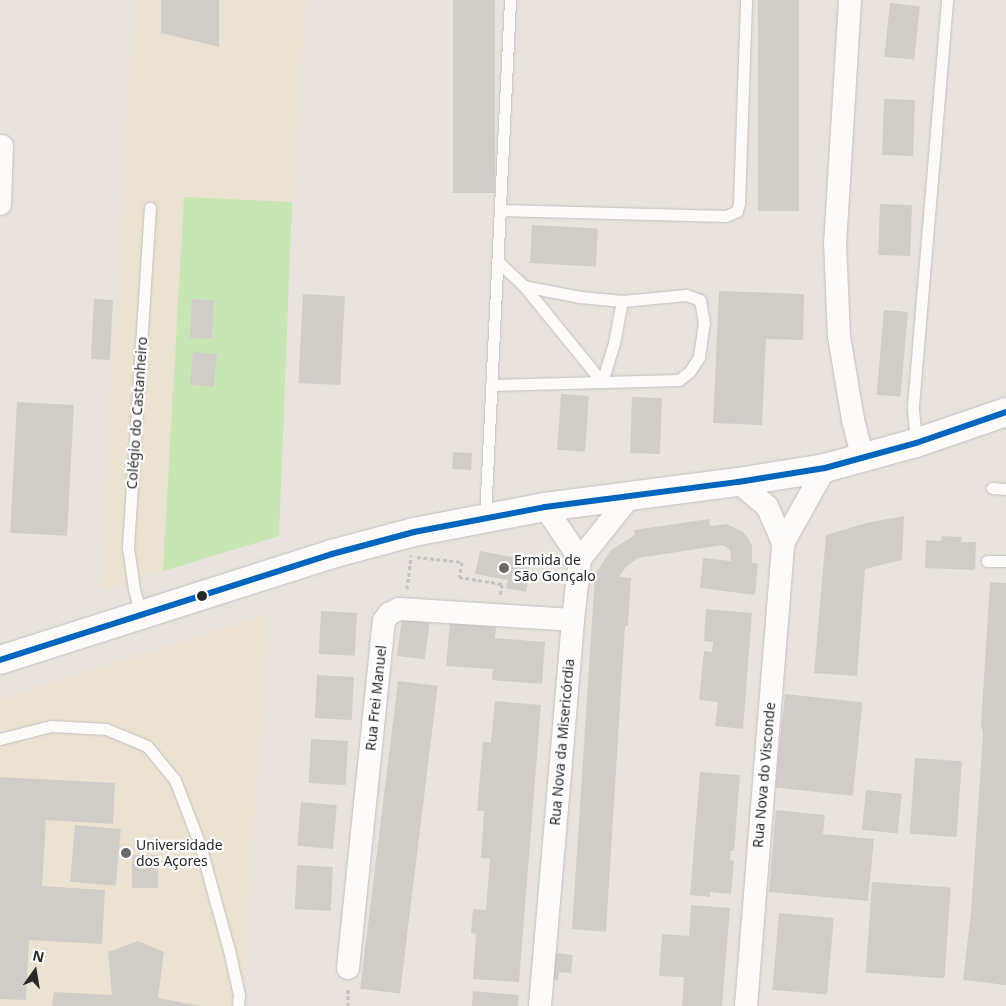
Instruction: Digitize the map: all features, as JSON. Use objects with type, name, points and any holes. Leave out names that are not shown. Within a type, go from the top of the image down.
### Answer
[{"type":"main road","points":[[0,660],[332,554],[485,517],[825,468],[916,443],[1006,412]]},
{"type":"street","points":[[850,0],[835,242],[839,336],[853,420],[863,459]]},
{"type":"street","points":[[0,204],[2,146]]},
{"type":"street","name":"Rua Nova do Visconde","points":[[746,1006],[783,543],[825,468]]},
{"type":"street","name":"Rua Nova do Visconde","points":[[738,482],[767,506],[783,543]]},
{"type":"street","points":[[545,507],[580,559],[631,495]]},
{"type":"street","name":"Rua Nova da Misericórdia","points":[[540,1006],[572,620],[580,559]]},
{"type":"street","name":"Rua Frei Manuel","points":[[348,968],[384,622],[389,614],[399,609],[572,620]]},
{"type":"lane","points":[[485,517],[510,0]]},
{"type":"lane","points":[[500,210],[726,216],[737,211],[739,203],[746,0]]},
{"type":"lane","points":[[916,443],[913,406],[947,0]]},
{"type":"lane","name":"Colégio do Castanheiro","points":[[142,616],[134,589],[128,547],[150,208]]},
{"type":"lane","points":[[497,262],[524,286],[602,382]]},
{"type":"lane","points":[[491,385],[679,380],[690,371],[699,358],[704,323],[700,300],[686,295],[622,301],[580,297],[524,286]]},
{"type":"lane","points":[[602,382],[614,343],[622,301]]},
{"type":"lane","points":[[992,488],[1006,489]]},
{"type":"lane","points":[[987,561],[1006,561]]},
{"type":"lane","points":[[0,739],[51,726],[106,728],[147,746],[175,780],[200,844],[229,950],[239,995],[238,1006]]},
{"type":"path","points":[[411,556],[462,562],[458,577],[502,584]]},
{"type":"shaded area","points":[[134,0],[306,0],[292,202],[184,197],[163,571],[99,591]]},
{"type":"shaded area","name":"Universidade dos Açores","points":[[268,614],[242,1006],[0,1006],[0,699]]},
{"type":"green space","points":[[184,197],[292,202],[279,536],[163,571]]},
{"type":"building","points":[[161,0],[219,0],[219,47],[161,33]]},
{"type":"building","points":[[453,0],[495,0],[495,193],[453,193]]},
{"type":"building","points":[[758,0],[799,0],[799,211],[758,211]]},
{"type":"building","points":[[890,3],[920,6],[914,60],[884,57]]},
{"type":"building","points":[[884,99],[915,100],[913,156],[882,155]]},
{"type":"building","points":[[880,204],[912,205],[910,256],[878,255]]},
{"type":"building","points":[[532,225],[598,228],[596,266],[530,263]]},
{"type":"building","points":[[719,291],[804,294],[803,340],[766,339],[762,425],[713,423]]},
{"type":"building","points":[[303,294],[345,296],[340,385],[298,383]]},
{"type":"building","points":[[94,299],[113,300],[110,360],[91,359]]},
{"type":"building","points":[[192,299],[214,300],[212,339],[190,338]]},
{"type":"building","points":[[884,310],[908,312],[901,397],[877,395]]},
{"type":"building","points":[[193,352],[217,354],[214,387],[190,385]]},
{"type":"building","points":[[561,394],[589,396],[585,452],[557,450]]},
{"type":"building","points":[[632,397],[662,398],[660,454],[630,453]]},
{"type":"building","points":[[17,402],[74,405],[67,536],[10,533]]},
{"type":"building","points":[[453,452],[472,453],[471,470],[452,469]]},
{"type":"building","points":[[904,516],[902,560],[865,569],[857,676],[814,673],[826,535],[866,523]]},
{"type":"building","points":[[709,519],[710,526],[727,524],[743,532],[748,538],[752,546],[752,563],[758,564],[755,595],[700,588],[703,558],[731,561],[730,550],[723,545],[638,558],[626,567],[619,577],[631,578],[628,626],[625,626],[606,932],[572,929],[595,575],[610,551],[635,535],[634,530]]},
{"type":"building","points":[[942,536],[962,537],[961,542],[976,542],[975,570],[925,568],[926,540],[941,541]]},
{"type":"building","name":"Ermida de São Gonçalo","points":[[480,551],[532,561],[526,592],[506,588],[508,580],[475,574]]},
{"type":"building","points":[[990,582],[1006,583],[1006,985],[963,980],[971,912],[983,734],[981,724]]},
{"type":"building","points":[[706,609],[752,613],[743,729],[715,726],[718,702],[699,700],[704,651],[712,652],[713,642],[704,641]]},
{"type":"building","points":[[321,611],[357,613],[355,656],[319,654]]},
{"type":"building","points":[[402,619],[430,623],[425,660],[397,656]]},
{"type":"building","points":[[450,623],[496,627],[495,638],[545,642],[542,684],[492,680],[493,669],[446,666]]},
{"type":"building","points":[[317,675],[354,677],[352,720],[315,718]]},
{"type":"building","points":[[398,681],[438,686],[400,994],[360,989]]},
{"type":"building","points":[[785,694],[863,702],[853,796],[775,787]]},
{"type":"building","points":[[495,701],[541,705],[519,982],[473,979],[476,934],[471,933],[473,909],[486,910],[490,859],[481,858],[484,811],[477,811],[483,742],[491,742]]},
{"type":"building","points":[[311,739],[348,741],[346,785],[309,783]]},
{"type":"building","points":[[915,758],[962,761],[957,837],[910,834]]},
{"type":"building","points":[[700,772],[740,775],[734,851],[731,851],[730,860],[734,861],[731,894],[710,892],[710,897],[690,895]]},
{"type":"building","points":[[0,777],[115,783],[113,824],[46,820],[42,886],[105,890],[102,944],[29,940],[26,1000],[0,999]]},
{"type":"building","points":[[866,790],[902,794],[898,834],[862,830]]},
{"type":"building","points":[[301,802],[337,805],[333,849],[297,846]]},
{"type":"building","points":[[776,810],[825,815],[823,834],[874,839],[868,901],[769,892]]},
{"type":"building","points":[[75,825],[121,829],[116,886],[70,882]]},
{"type":"building","points":[[132,855],[158,855],[158,888],[132,888]]},
{"type":"building","points":[[297,865],[333,867],[331,911],[295,909]]},
{"type":"building","points":[[872,882],[951,888],[944,978],[866,973]]},
{"type":"building","points":[[691,905],[730,908],[722,1006],[682,1006],[684,977],[659,976],[662,934],[689,936]]},
{"type":"building","points":[[779,913],[834,918],[827,995],[772,990]]},
{"type":"building","points":[[138,941],[164,952],[158,998],[200,1006],[52,1006],[54,992],[112,995],[108,952]]},
{"type":"building","points":[[549,952],[573,955],[571,973],[559,972],[558,980],[545,979]]},
{"type":"building","points":[[473,991],[519,995],[518,1006],[472,1006]]},
{"type":"transit line","points":[[0,660],[332,554],[414,532],[545,507],[738,482],[825,468],[916,443],[1006,412]]},
{"type":"place","name":"Ermida de São Gonçalo","points":[[504,568]]},
{"type":"place","name":"Universidade dos Açores","points":[[126,853]]}]
